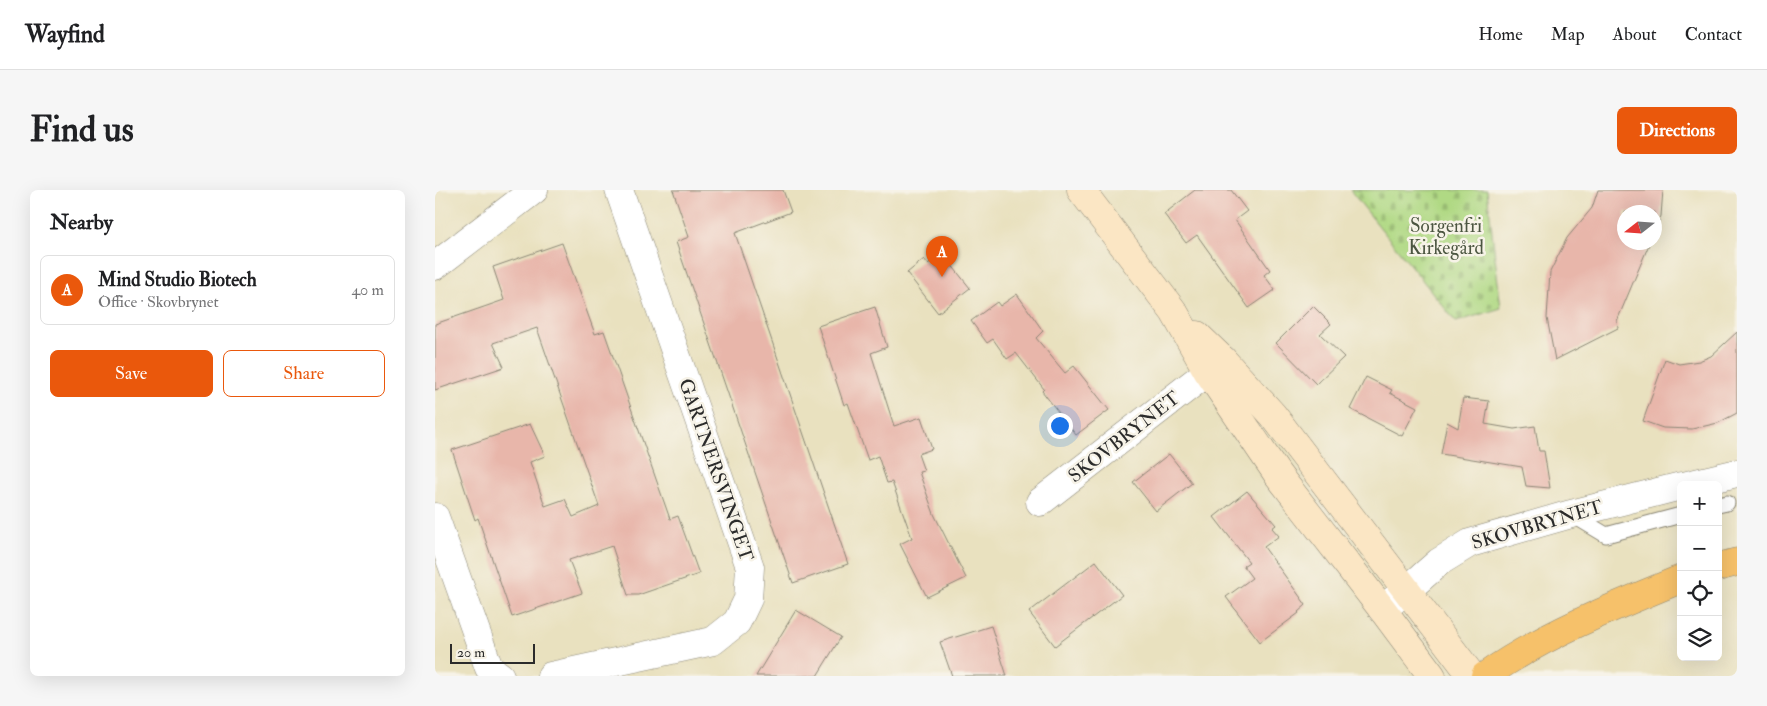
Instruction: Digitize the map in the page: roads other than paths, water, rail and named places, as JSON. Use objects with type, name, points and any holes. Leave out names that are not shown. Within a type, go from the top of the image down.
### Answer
[{"type":"highway","points":[[1722,566],[1737,562]]},
{"type":"highway","points":[[1485,676],[1513,657],[1613,607],[1677,581]]},
{"type":"street","points":[[435,266],[534,190]]},
{"type":"street","name":"GARTNERSVINGET","points":[[551,676],[713,641],[737,622],[748,599],[750,567],[619,190]]},
{"type":"street","points":[[1081,190],[1215,366],[1278,475],[1383,609],[1432,676]]},
{"type":"street","points":[[1215,366],[1273,415],[1472,676]]},
{"type":"street","name":"SKOVBRYNET","points":[[1040,502],[1215,366]]},
{"type":"street","points":[[1702,481],[1737,472]]},
{"type":"street","name":"SKOVBRYNET","points":[[1383,609],[1439,562],[1469,543],[1677,487]]},
{"type":"street","points":[[435,517],[489,668],[500,676]]},
{"type":"lane","points":[[1571,514],[1606,535],[1677,516]]},
{"type":"place","name":"Mind Studio Biotech","points":[[942,277]]},
{"type":"park label","name":"Sorgenfri Kirkegård","points":[[1446,237]]}]
